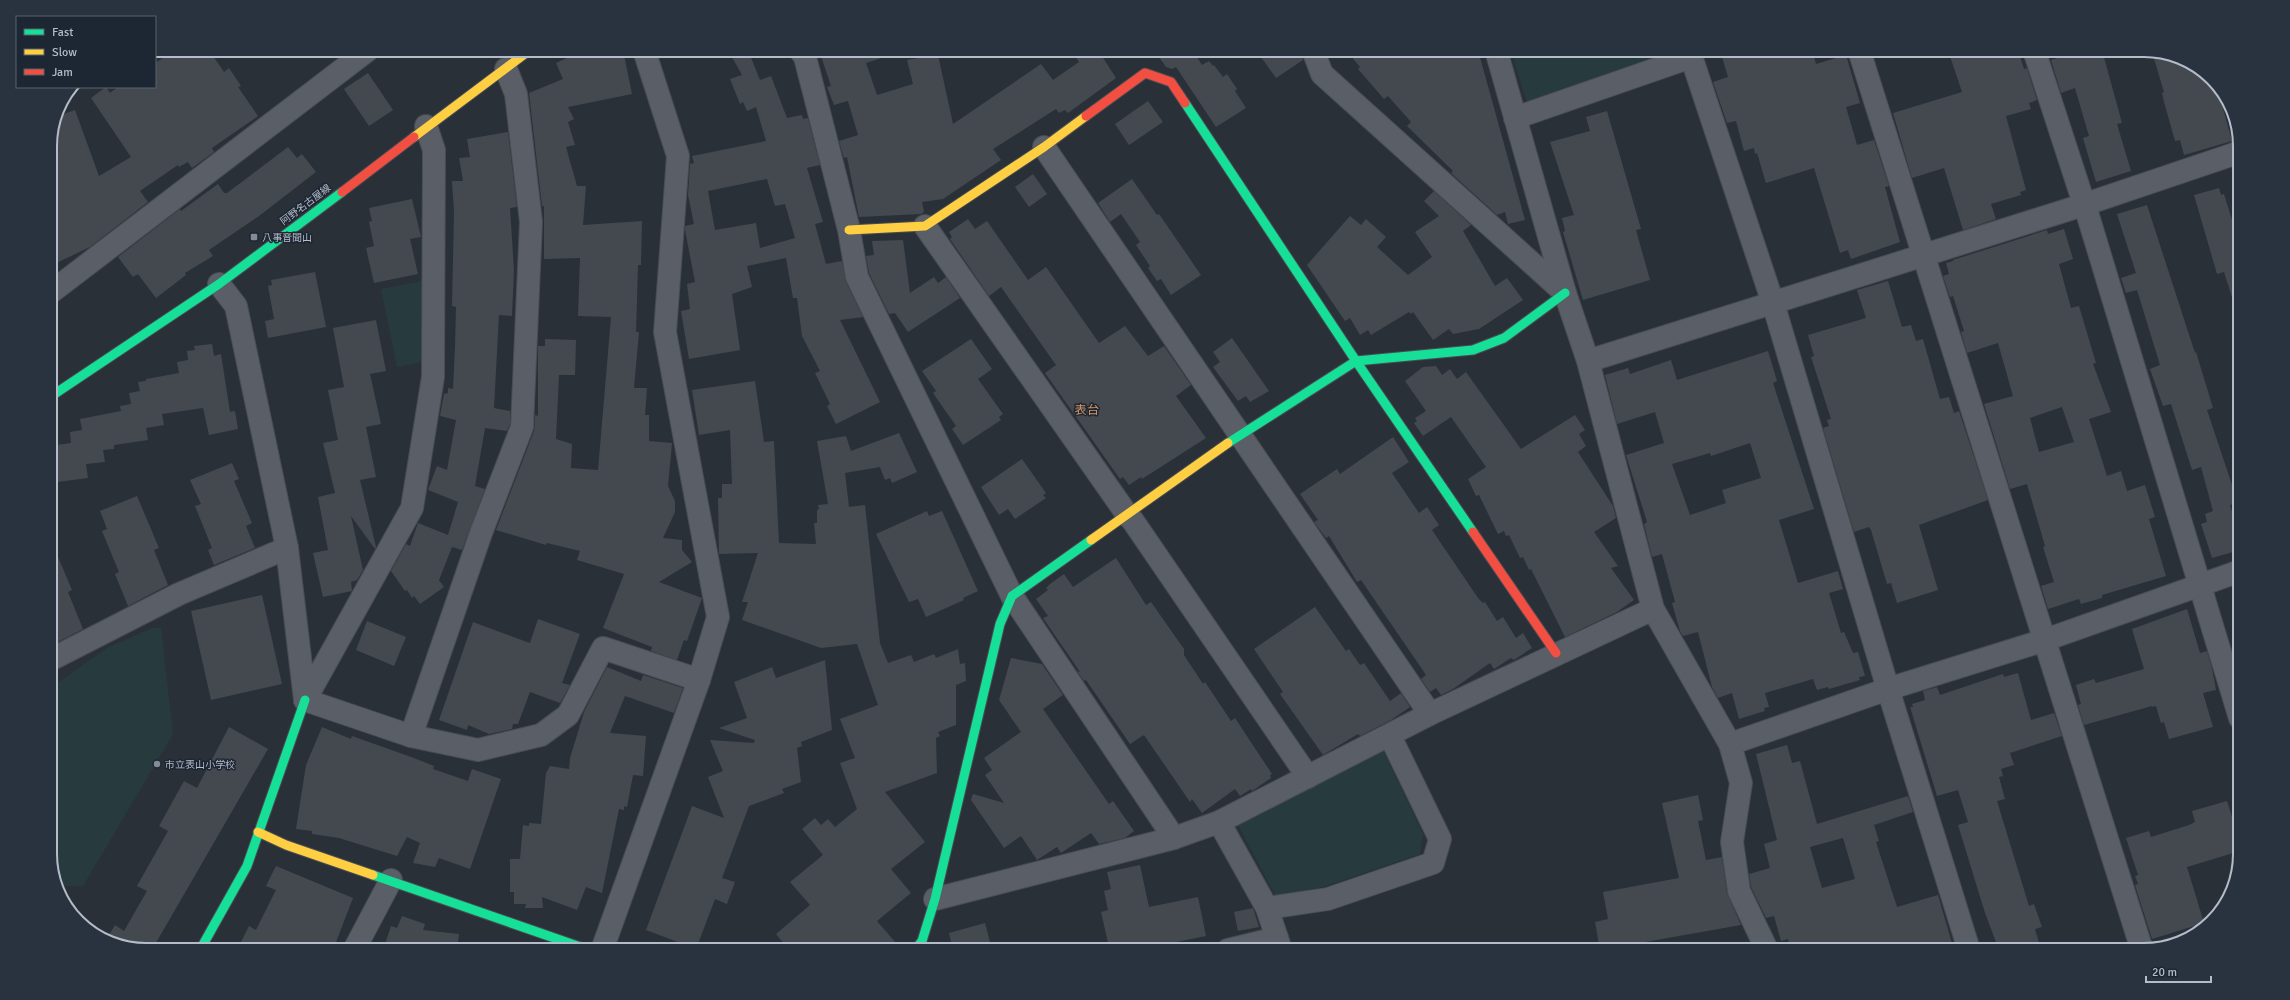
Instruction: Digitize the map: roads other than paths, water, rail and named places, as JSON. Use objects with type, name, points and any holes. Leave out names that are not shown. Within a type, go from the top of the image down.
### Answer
[{"type":"street","points":[[57,288],[359,57]]},
{"type":"street","name":"阿野名古屋線","points":[[57,392],[219,284],[426,126],[521,57]]},
{"type":"street","points":[[605,943],[699,680],[718,617],[665,332],[678,156],[646,57]]},
{"type":"street","points":[[805,57],[848,230],[857,277],[1012,596],[1174,838]]},
{"type":"street","points":[[1316,57],[1322,74],[1565,293]]},
{"type":"street","points":[[1498,57],[1565,293],[1588,361],[1653,608],[1730,744],[1741,783],[1732,842],[1739,891],[1764,943]]},
{"type":"street","points":[[1515,118],[1679,57]]},
{"type":"street","points":[[1691,57],[1773,302],[1888,689],[1967,943]]},
{"type":"street","points":[[1861,57],[2140,943]]},
{"type":"street","points":[[2036,57],[2233,695]]},
{"type":"street","points":[[411,736],[481,533],[522,427],[531,222],[516,94],[506,69]]},
{"type":"street","points":[[848,230],[926,226],[1044,147],[1145,73],[1171,82],[1356,361],[1556,653]]},
{"type":"street","points":[[204,943],[247,866],[306,700],[412,508],[433,377],[434,150],[426,126]]},
{"type":"street","points":[[1044,147],[1430,714]]},
{"type":"street","points":[[1588,361],[1923,254],[2083,205],[2233,154]]},
{"type":"street","points":[[926,226],[1133,521],[1308,777]]},
{"type":"street","points":[[219,284],[236,306],[287,548],[306,700]]},
{"type":"street","points":[[922,943],[935,899],[1000,624],[1012,596],[1126,513],[1239,435],[1356,361],[1473,350],[1504,338],[1565,293]]},
{"type":"street","points":[[57,656],[179,594],[287,548]]},
{"type":"street","points":[[1730,744],[1888,689],[2045,640],[2199,584],[2233,573]]},
{"type":"street","points":[[935,899],[1174,838],[1219,822],[1390,736],[1430,714],[1653,608]]},
{"type":"street","points":[[306,700],[411,736],[478,750],[541,735],[568,716],[603,648],[699,680]]},
{"type":"street","points":[[1267,908],[1328,898],[1433,864],[1440,839],[1390,736]]},
{"type":"street","points":[[1219,822],[1267,908],[1279,943]]},
{"type":"street","points":[[258,832],[286,845],[391,880],[558,943]]},
{"type":"street","points":[[358,943],[391,880]]},
{"type":"place","name":"八事音聞山","points":[[254,237]]},
{"type":"place","name":"市立表山小学校","points":[[157,764]]},
{"type":"district","name":"表台","points":[[1087,410]]}]
